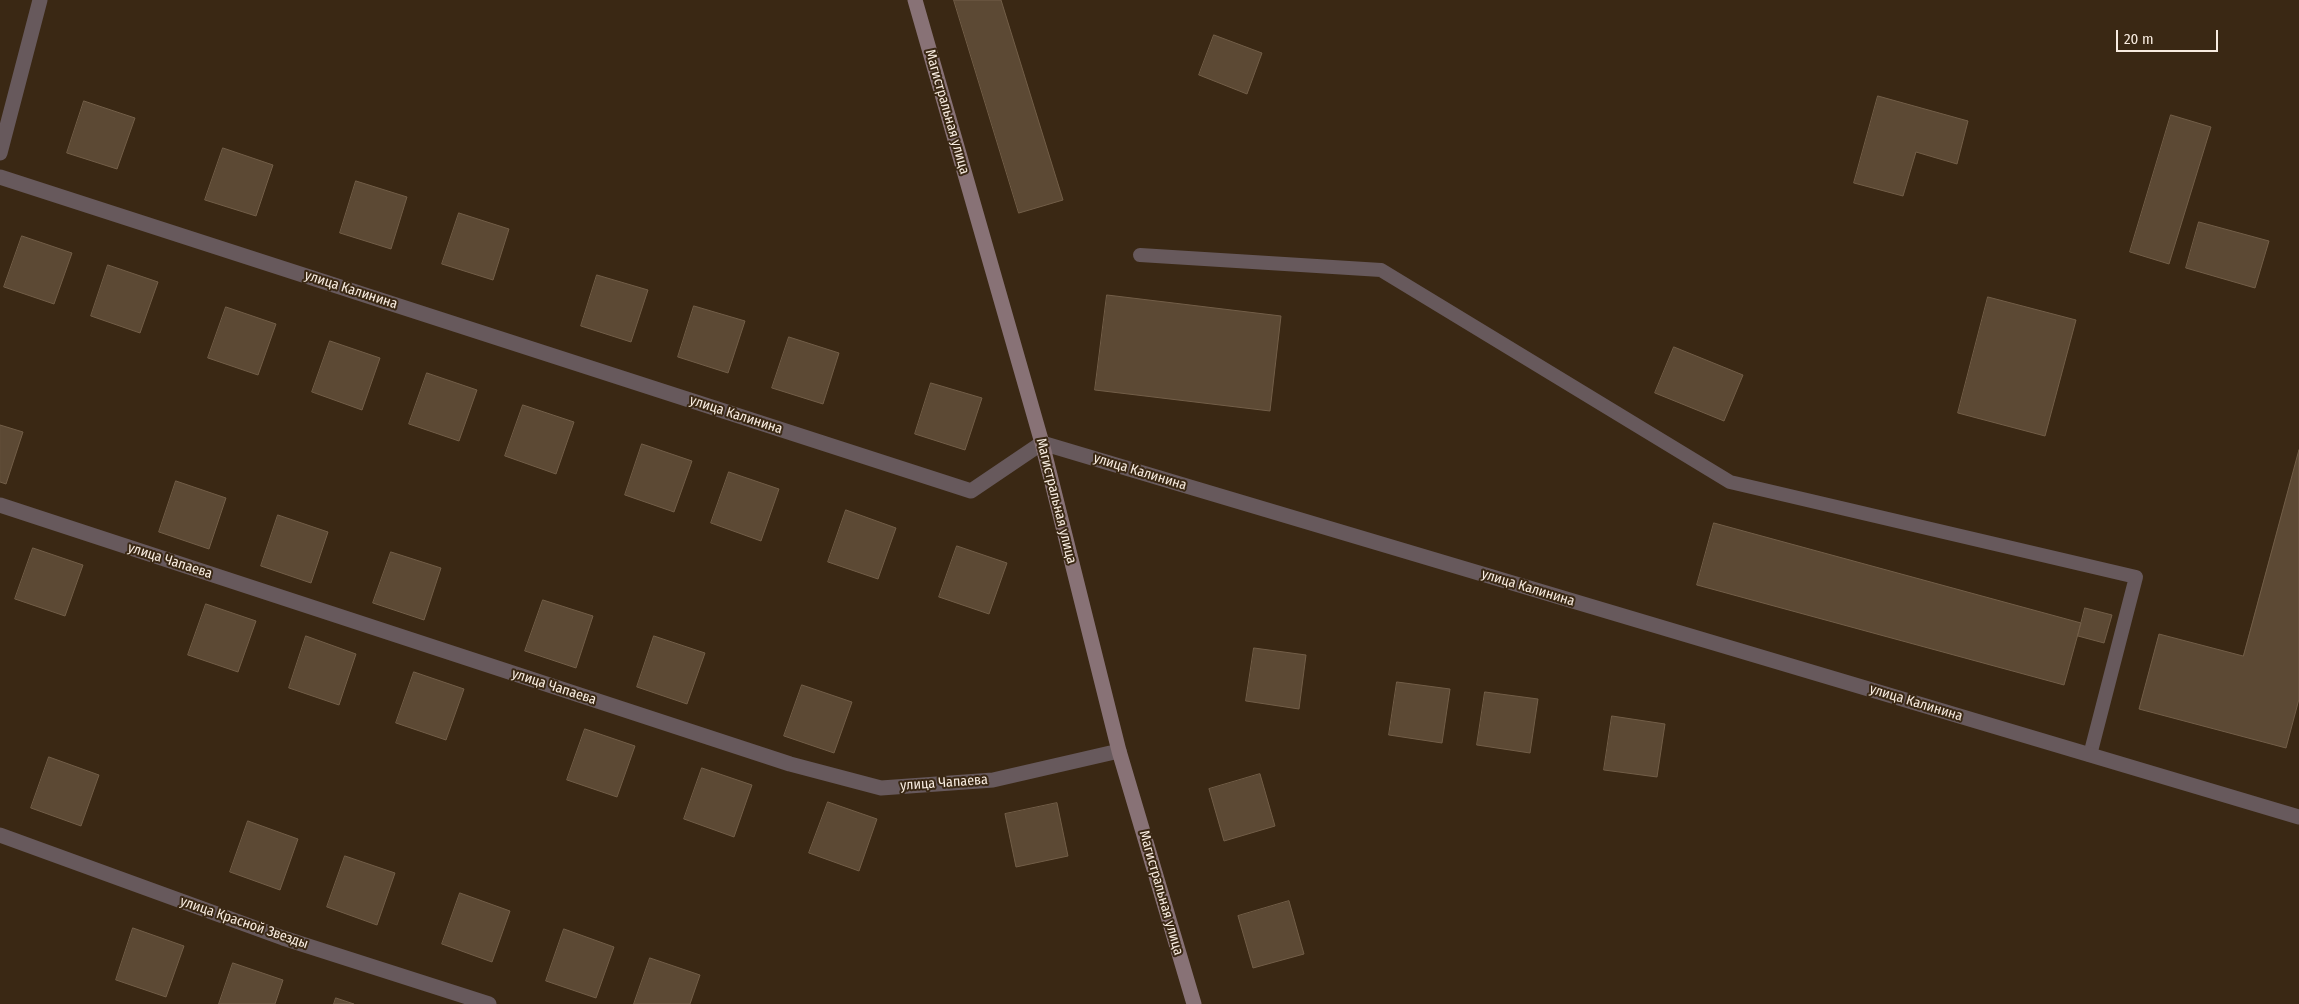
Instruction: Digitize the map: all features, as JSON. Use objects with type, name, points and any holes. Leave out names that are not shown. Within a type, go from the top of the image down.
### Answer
[{"type":"street","points":[[0,153],[40,0]]},
{"type":"street","name":"Магистральная улица","points":[[915,0],[1042,443],[1119,751],[1194,1004]]},
{"type":"street","name":"улица Калинина","points":[[0,176],[972,491],[1042,443],[2299,817]]},
{"type":"street","name":"улица Чапаева","points":[[0,506],[780,761],[881,788],[993,780],[1119,751]]},
{"type":"street","name":"улица Красной Звезды","points":[[0,836],[283,938],[489,1004]]},
{"type":"lane","points":[[1140,256],[1381,270],[1730,482],[2136,577],[2090,755]]},
{"type":"building","points":[[954,0],[1001,0],[1063,200],[1019,213]]},
{"type":"building","points":[[1214,35],[1262,53],[1247,94],[1199,75]]},
{"type":"building","points":[[1878,96],[1968,121],[1957,164],[1916,152],[1903,196],[1854,183]]},
{"type":"building","points":[[84,101],[135,118],[117,169],[67,153]]},
{"type":"building","points":[[2171,115],[2211,127],[2169,264],[2130,252]]},
{"type":"building","points":[[223,148],[273,165],[256,216],[205,200]]},
{"type":"building","points":[[356,181],[407,197],[391,249],[340,233]]},
{"type":"building","points":[[459,213],[509,229],[493,280],[442,264]]},
{"type":"building","points":[[2199,222],[2269,241],[2255,288],[2186,268]]},
{"type":"building","points":[[22,236],[72,253],[54,304],[4,287]]},
{"type":"building","points":[[108,265],[158,282],[140,333],[91,316]]},
{"type":"building","points":[[597,275],[648,290],[631,342],[581,326]]},
{"type":"building","points":[[1107,295],[1281,316],[1270,411],[1095,390]]},
{"type":"building","points":[[1988,297],[2076,320],[2045,436],[1958,413]]},
{"type":"building","points":[[694,306],[745,321],[728,373],[678,357]]},
{"type":"building","points":[[226,307],[276,324],[258,375],[208,358]]},
{"type":"building","points":[[789,337],[839,353],[823,404],[772,388]]},
{"type":"building","points":[[330,341],[380,358],[362,410],[312,392]]},
{"type":"building","points":[[1674,347],[1743,375],[1724,421],[1655,393]]},
{"type":"building","points":[[427,373],[477,390],[459,441],[409,424]]},
{"type":"building","points":[[931,383],[982,398],[965,450],[915,434]]},
{"type":"building","points":[[523,405],[574,422],[556,474],[505,456]]},
{"type":"building","points":[[0,425],[23,432],[6,484],[0,482]]},
{"type":"building","points":[[642,444],[692,461],[674,512],[625,495]]},
{"type":"building","points":[[2299,450],[2299,699],[2286,748],[2139,709],[2159,634],[2243,656]]},
{"type":"building","points":[[729,472],[779,489],[761,541],[711,523]]},
{"type":"building","points":[[176,481],[226,498],[209,549],[159,532]]},
{"type":"building","points":[[846,510],[896,528],[878,579],[828,562]]},
{"type":"building","points":[[278,515],[328,532],[311,583],[261,566]]},
{"type":"building","points":[[1714,523],[2081,623],[2064,685],[1697,585]]},
{"type":"building","points":[[957,546],[1007,563],[989,614],[939,597]]},
{"type":"building","points":[[33,548],[83,565],[65,616],[15,599]]},
{"type":"building","points":[[391,552],[441,568],[424,620],[373,603]]},
{"type":"building","points":[[543,600],[593,616],[576,668],[525,651]]},
{"type":"building","points":[[206,604],[256,621],[238,672],[188,655]]},
{"type":"building","points":[[2085,608],[2112,615],[2104,643],[2078,636]]},
{"type":"building","points":[[306,636],[356,654],[339,705],[289,688]]},
{"type":"building","points":[[654,636],[705,653],[687,704],[637,687]]},
{"type":"building","points":[[1254,648],[1306,655],[1299,709],[1246,701]]},
{"type":"building","points":[[414,672],[464,689],[446,740],[396,723]]},
{"type":"building","points":[[1397,682],[1450,689],[1442,743],[1389,735]]},
{"type":"building","points":[[802,685],[852,702],[834,753],[784,736]]},
{"type":"building","points":[[1485,692],[1538,699],[1530,753],[1477,745]]},
{"type":"building","points":[[1612,716],[1665,724],[1657,777],[1604,770]]},
{"type":"building","points":[[585,729],[635,746],[617,797],[567,780]]},
{"type":"building","points":[[49,757],[99,775],[81,826],[31,808]]},
{"type":"building","points":[[702,768],[752,785],[734,837],[684,819]]},
{"type":"building","points":[[1260,774],[1275,826],[1224,841],[1209,789]]},
{"type":"building","points":[[828,802],[877,819],[859,871],[809,853]]},
{"type":"building","points":[[1057,803],[1068,856],[1016,867],[1005,814]]},
{"type":"building","points":[[248,821],[298,839],[280,890],[230,872]]},
{"type":"building","points":[[345,856],[395,873],[377,925],[327,907]]},
{"type":"building","points":[[460,893],[510,911],[492,962],[442,944]]},
{"type":"building","points":[[1289,901],[1304,954],[1253,968],[1238,916]]},
{"type":"building","points":[[133,928],[184,946],[166,997],[116,980]]},
{"type":"building","points":[[564,929],[614,947],[596,998],[546,981]]},
{"type":"building","points":[[650,958],[700,975],[690,1004],[634,1004]]},
{"type":"building","points":[[233,963],[283,980],[275,1004],[219,1004]]},
{"type":"building","points":[[336,998],[354,1004],[334,1004]]}]
